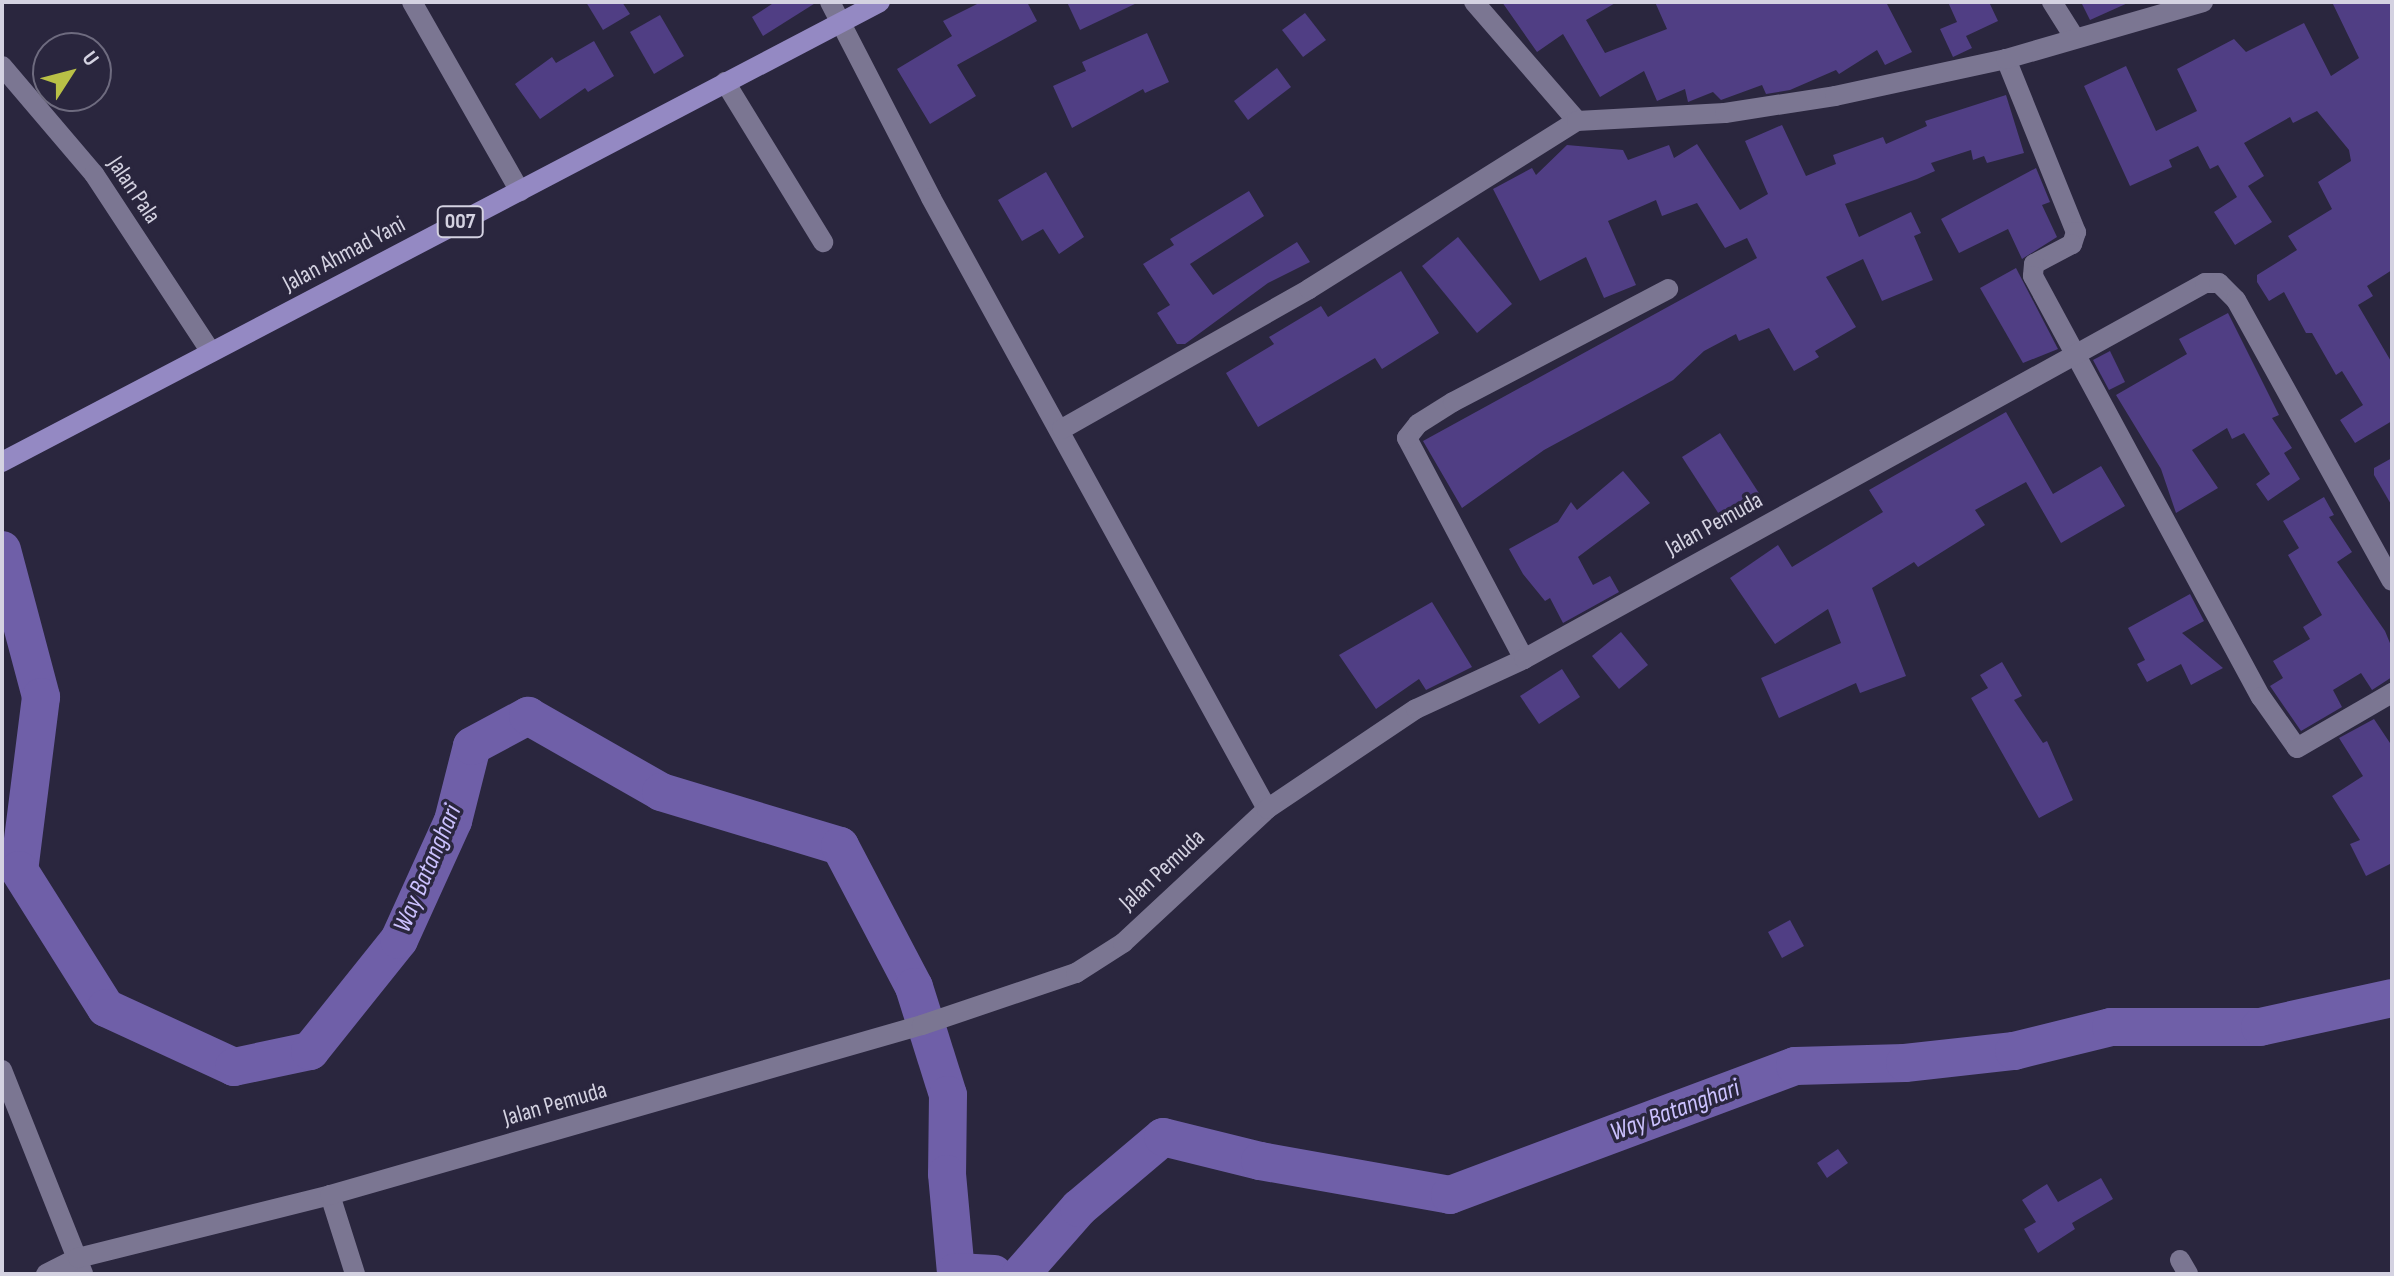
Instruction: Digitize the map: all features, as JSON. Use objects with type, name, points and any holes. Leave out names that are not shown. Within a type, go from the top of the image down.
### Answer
[{"type":"main road","name":"Jalan Ahmad Yani","points":[[2,462],[880,2]]},
{"type":"street","points":[[412,2],[520,191]]},
{"type":"street","points":[[830,2],[931,198],[1062,429],[1267,809]]},
{"type":"street","points":[[1474,2],[1577,121]]},
{"type":"street","points":[[2052,2],[2074,37]]},
{"type":"street","points":[[1062,429],[1309,289],[1577,121],[1741,110],[1835,96],[2006,59],[2203,2]]},
{"type":"street","points":[[2006,59],[2076,232],[2072,244],[2034,264],[2031,272],[2078,352],[2151,496],[2290,744],[2298,747],[2392,693]]},
{"type":"street","name":"Jalan Pala","points":[[2,66],[94,174],[211,352]]},
{"type":"street","points":[[725,82],[823,242]]},
{"type":"street","name":"Jalan Pemuda","points":[[46,1274],[922,1025],[1076,973],[1123,943],[1267,809],[1416,709],[1524,659],[2205,283],[2219,283],[2236,300],[2291,392],[2392,581]]},
{"type":"street","points":[[1524,659],[1407,438],[1418,424],[1453,402],[1668,289]]},
{"type":"street","points":[[2,1070],[80,1266]]},
{"type":"street","points":[[330,1195],[355,1274]]},
{"type":"building","points":[[586,2],[622,2],[630,14],[603,30]]},
{"type":"building","points":[[775,2],[817,2],[763,36],[752,17]]},
{"type":"building","points":[[981,2],[1027,2],[1037,21],[957,65],[976,96],[930,124],[897,69],[952,36],[943,21]]},
{"type":"building","points":[[1067,2],[1139,2],[1080,30]]},
{"type":"building","points":[[1502,2],[1617,2],[1586,20],[1605,53],[1667,29],[1655,2],[1886,2],[1912,52],[1885,65],[1877,50],[1839,74],[1836,70],[1790,90],[1766,94],[1762,85],[1721,100],[1713,92],[1688,102],[1685,89],[1657,101],[1644,71],[1600,97],[1563,34],[1537,52]]},
{"type":"building","points":[[1948,2],[1989,2],[1998,21],[1966,36],[1972,48],[1953,57],[1940,29],[1957,22]]},
{"type":"building","points":[[2081,2],[2130,2],[2090,20]]},
{"type":"building","points":[[2332,2],[2392,2],[2392,270],[2367,286],[2373,296],[2358,305],[2392,363],[2392,421],[2355,443],[2340,420],[2363,405],[2342,371],[2336,375],[2312,333],[2306,333],[2284,292],[2269,301],[2257,282],[2257,275],[2297,250],[2288,236],[2332,209],[2318,182],[2351,161],[2349,150],[2317,111],[2293,123],[2290,117],[2244,143],[2264,176],[2248,186],[2272,222],[2235,245],[2214,212],[2237,197],[2218,165],[2210,169],[2198,146],[2169,160],[2172,167],[2130,186],[2084,86],[2126,66],[2156,131],[2197,111],[2177,69],[2234,39],[2246,52],[2304,23],[2331,76],[2359,58]]},
{"type":"building","points":[[1305,13],[1326,40],[1303,57],[1282,30]]},
{"type":"building","points":[[660,15],[684,56],[654,74],[630,32]]},
{"type":"building","points":[[1147,33],[1169,82],[1145,93],[1143,89],[1072,128],[1053,86],[1086,71],[1082,62]]},
{"type":"building","points":[[594,41],[614,76],[588,92],[585,88],[540,119],[515,84],[552,57],[556,63]]},
{"type":"building","points":[[1277,68],[1291,87],[1248,120],[1234,101]]},
{"type":"building","points":[[2006,95],[2024,153],[1987,163],[1984,156],[1973,160],[1971,150],[1931,163],[1935,171],[1917,179],[1845,204],[1859,237],[1911,212],[1921,233],[1914,236],[1933,280],[1882,301],[1863,259],[1826,277],[1856,327],[1815,351],[1819,357],[1794,371],[1769,328],[1739,341],[1736,334],[1704,351],[1673,380],[1544,450],[1462,508],[1423,441],[1757,258],[1747,238],[1725,248],[1697,203],[1662,216],[1656,200],[1608,221],[1636,285],[1604,298],[1586,257],[1540,281],[1493,189],[1532,168],[1536,175],[1567,145],[1623,150],[1628,160],[1669,145],[1674,158],[1697,144],[1740,210],[1768,194],[1745,141],[1782,125],[1806,176],[1836,164],[1833,155],[1883,137],[1886,144],[1927,126],[1925,121]]},
{"type":"building","points":[[2036,168],[2050,202],[2042,205],[2057,237],[2022,259],[2008,229],[1959,253],[1941,219]]},
{"type":"building","points":[[1046,172],[1084,237],[1059,254],[1043,229],[1022,241],[998,200]]},
{"type":"building","points":[[1249,191],[1264,216],[1190,264],[1213,295],[1297,242],[1310,262],[1268,283],[1185,344],[1177,344],[1157,313],[1170,305],[1143,264],[1174,245],[1170,239]]},
{"type":"building","points":[[1458,237],[1512,304],[1477,333],[1422,266]]},
{"type":"building","points":[[2016,268],[2058,349],[2023,363],[1980,288]]},
{"type":"building","points":[[1401,271],[1439,333],[1382,369],[1375,358],[1258,427],[1226,373],[1274,344],[1269,337],[1321,306],[1328,317]]},
{"type":"building","points":[[2228,313],[2279,415],[2272,418],[2292,448],[2284,453],[2300,479],[2268,501],[2256,484],[2270,474],[2244,433],[2232,439],[2227,428],[2192,450],[2218,488],[2176,513],[2161,469],[2116,395],[2187,354],[2179,339]]},
{"type":"building","points":[[2110,351],[2125,382],[2109,390],[2093,360]]},
{"type":"building","points":[[2006,412],[2053,494],[2101,466],[2125,506],[2061,543],[2026,482],[1975,510],[1985,525],[1918,567],[1914,562],[1872,588],[1906,676],[1860,693],[1856,683],[1779,718],[1761,678],[1841,643],[1828,609],[1775,644],[1730,578],[1778,545],[1792,567],[1883,512],[1869,490]]},
{"type":"building","points":[[1720,433],[1764,501],[1726,525],[1682,457]]},
{"type":"building","points":[[2392,458],[2392,506],[2374,475],[2374,468]]},
{"type":"building","points":[[1623,471],[1650,503],[1578,557],[1593,585],[1610,576],[1619,592],[1563,623],[1550,598],[1545,601],[1523,574],[1509,549],[1558,522],[1571,502],[1577,510]]},
{"type":"building","points":[[2324,497],[2334,515],[2329,517],[2352,552],[2337,562],[2385,631],[2392,648],[2392,677],[2372,690],[2361,673],[2333,690],[2342,707],[2301,731],[2270,686],[2283,678],[2273,661],[2310,639],[2303,627],[2322,615],[2288,555],[2299,548],[2283,521]]},
{"type":"building","points":[[2190,594],[2204,621],[2182,633],[2223,668],[2191,685],[2181,664],[2147,682],[2137,664],[2145,660],[2128,628]]},
{"type":"building","points":[[1432,602],[1472,667],[1426,690],[1419,679],[1376,709],[1339,655]]},
{"type":"building","points":[[1621,632],[1648,665],[1619,689],[1592,656]]},
{"type":"building","points":[[2002,662],[2022,696],[2014,700],[2043,743],[2047,741],[2073,800],[2039,818],[1971,698],[1988,688],[1980,675]]},
{"type":"building","points":[[1562,669],[1580,697],[1539,724],[1520,696]]},
{"type":"building","points":[[2374,719],[2392,746],[2392,863],[2366,876],[2350,844],[2360,840],[2332,796],[2363,776],[2339,738]]},
{"type":"building","points":[[1790,920],[1804,946],[1782,958],[1768,932]]},
{"type":"building","points":[[1838,1149],[1848,1163],[1827,1178],[1817,1163]]},
{"type":"building","points":[[2101,1178],[2113,1199],[2072,1223],[2075,1229],[2038,1253],[2024,1229],[2036,1222],[2022,1200],[2047,1184],[2058,1202]]},
{"type":"waterway","name":"Way Batanghari","points":[[2,550],[41,697],[19,870],[106,1008],[234,1067],[310,1051],[399,940],[453,821],[472,746],[528,716],[661,792],[840,846],[914,987],[948,1095],[947,1174],[956,1272],[994,1274]]},
{"type":"waterway","name":"Way Batanghari","points":[[1021,1274],[1079,1208],[1163,1137],[1260,1161],[1450,1195],[1795,1066],[1905,1063],[2014,1051],[2111,1027],[2260,1027],[2392,998]]}]
